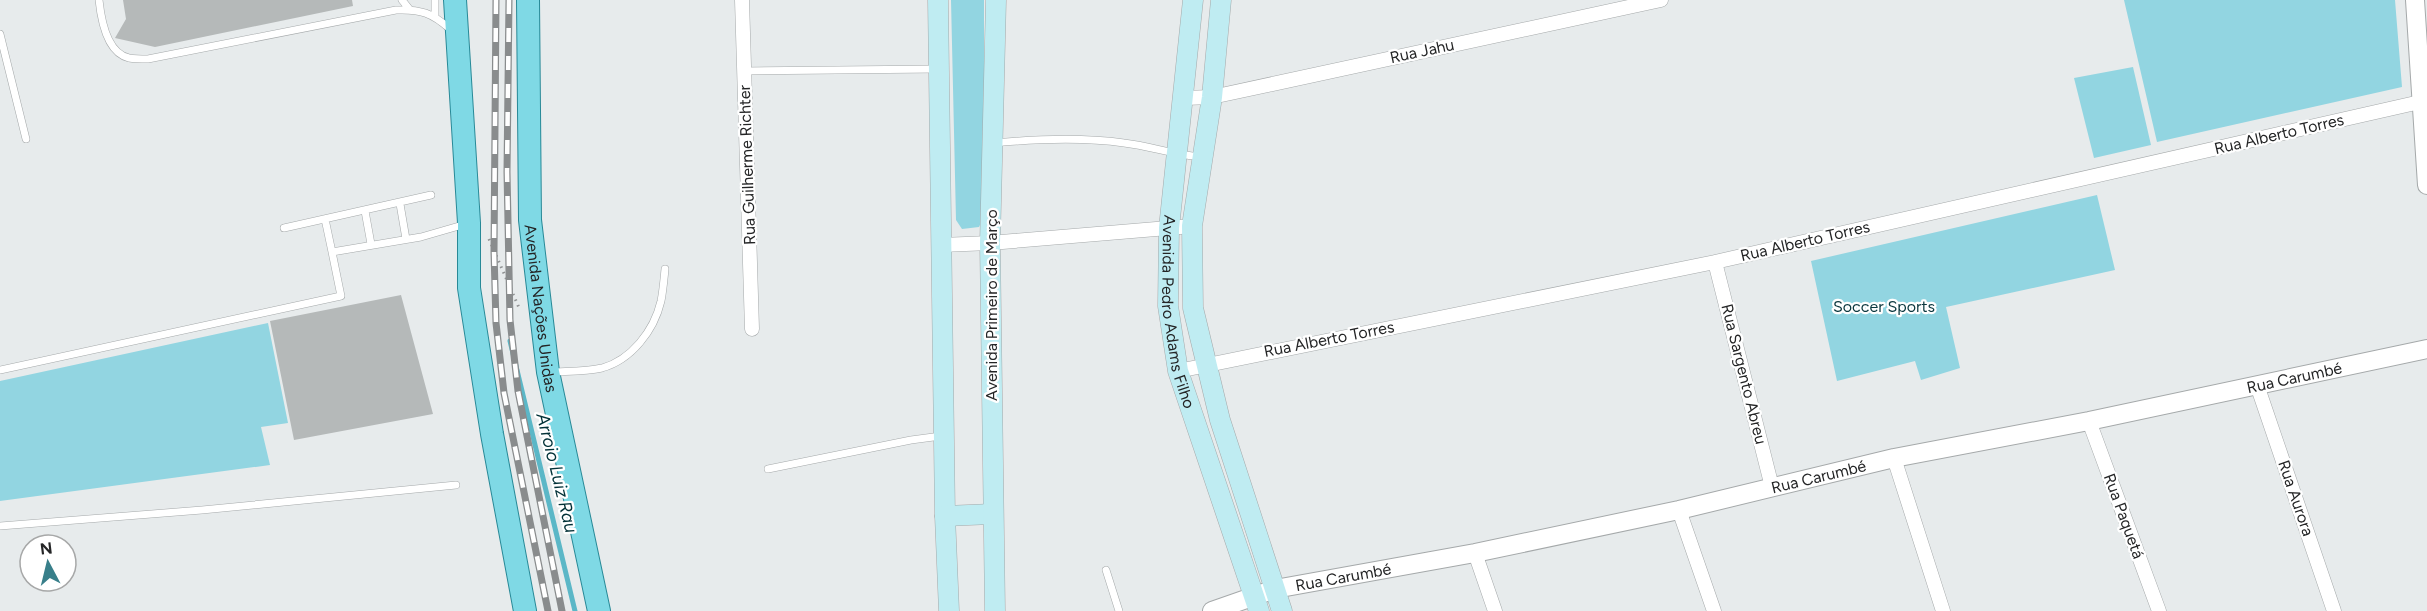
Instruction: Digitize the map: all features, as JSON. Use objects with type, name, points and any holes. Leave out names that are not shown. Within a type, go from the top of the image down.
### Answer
[{"type":"main road","points":[[455,0],[469,223],[469,288],[492,434],[525,611]]},
{"type":"main road","name":"Avenida Nações Unidas","points":[[528,0],[530,220],[548,372],[599,611]]},
{"type":"main road","points":[[938,0],[945,516],[949,611]]},
{"type":"main road","name":"Avenida Primeiro de Março","points":[[995,611],[990,243],[996,0]]},
{"type":"main road","name":"Avenida Pedro Adams Filho","points":[[1193,0],[1169,228],[1168,306],[1178,371],[1256,603]]},
{"type":"main road","name":"Avenida Pedro Adams Filho","points":[[1221,0],[1212,97],[1192,226],[1193,308],[1220,420],[1282,611]]},
{"type":"main road","points":[[945,516],[993,514]]},
{"type":"street","name":"Rua Guilherme Richter","points":[[742,0],[752,329]]},
{"type":"street","name":"Rua Jahu","points":[[1184,98],[1212,97],[1634,3],[1660,0]]},
{"type":"street","points":[[2415,0],[2424,99],[2427,185]]},
{"type":"street","name":"Rua Alberto Torres","points":[[1178,371],[1715,262],[2424,99]]},
{"type":"street","points":[[941,244],[990,243],[1192,226]]},
{"type":"street","name":"Rua Sargento Abreu","points":[[1715,262],[1772,487]]},
{"type":"street","name":"Rua Carumbé","points":[[1212,611],[1256,603],[1275,589],[1474,553],[1679,510],[1894,458],[2089,421],[2427,349]]},
{"type":"street","name":"Rua Aurora","points":[[2257,385],[2334,611]]},
{"type":"street","name":"Rua Paquetá","points":[[2089,421],[2159,611]]},
{"type":"street","points":[[1894,458],[1943,611]]},
{"type":"street","points":[[1679,510],[1714,611]]},
{"type":"street","points":[[1474,553],[1495,611]]},
{"type":"lane","points":[[99,0],[101,18],[114,49],[127,58],[148,59],[396,10],[435,15],[457,35]]},
{"type":"lane","points":[[402,0],[410,10]]},
{"type":"lane","points":[[408,0],[410,10]]},
{"type":"lane","points":[[435,0],[435,15]]},
{"type":"lane","points":[[0,34],[26,139]]},
{"type":"lane","points":[[745,71],[939,69]]},
{"type":"lane","points":[[994,142],[1050,138],[1125,143],[1177,155],[1202,157]]},
{"type":"lane","points":[[285,228],[400,204],[431,195]]},
{"type":"lane","points":[[400,204],[406,239]]},
{"type":"lane","points":[[365,211],[371,244]]},
{"type":"lane","points":[[0,370],[341,296],[326,219]]},
{"type":"lane","points":[[332,252],[406,239],[469,223]]},
{"type":"lane","points":[[548,372],[599,369],[614,364],[631,352],[650,329],[661,302],[665,269]]},
{"type":"lane","points":[[768,469],[911,440],[944,436]]},
{"type":"lane","points":[[0,526],[202,510],[456,485]]},
{"type":"lane","points":[[1106,570],[1119,611]]},
{"type":"green space","points":[[951,0],[984,0],[984,216],[979,227],[962,229],[956,220]]},
{"type":"green space","points":[[2124,0],[2395,0],[2402,87],[2157,142]]},
{"type":"green space","points":[[2133,67],[2151,145],[2094,158],[2074,78]]},
{"type":"green space","name":"Soccer Sports","points":[[2097,195],[2115,270],[1946,307],[1960,368],[1921,380],[1915,361],[1837,381],[1811,261]]},
{"type":"green space","points":[[268,323],[288,423],[261,427],[270,465],[0,501],[0,381]]},
{"type":"building","points":[[123,0],[352,0],[353,6],[155,47],[115,38],[126,19]]},
{"type":"building","points":[[401,295],[433,414],[294,440],[270,321]]},
{"type":"waterway","name":"Arroio Luiz Rau","points":[[510,341],[575,611]]},
{"type":"railway","points":[[496,0],[494,252],[496,323],[504,393],[548,611]]},
{"type":"railway","points":[[509,0],[507,172],[510,320],[518,391],[562,611]]}]
